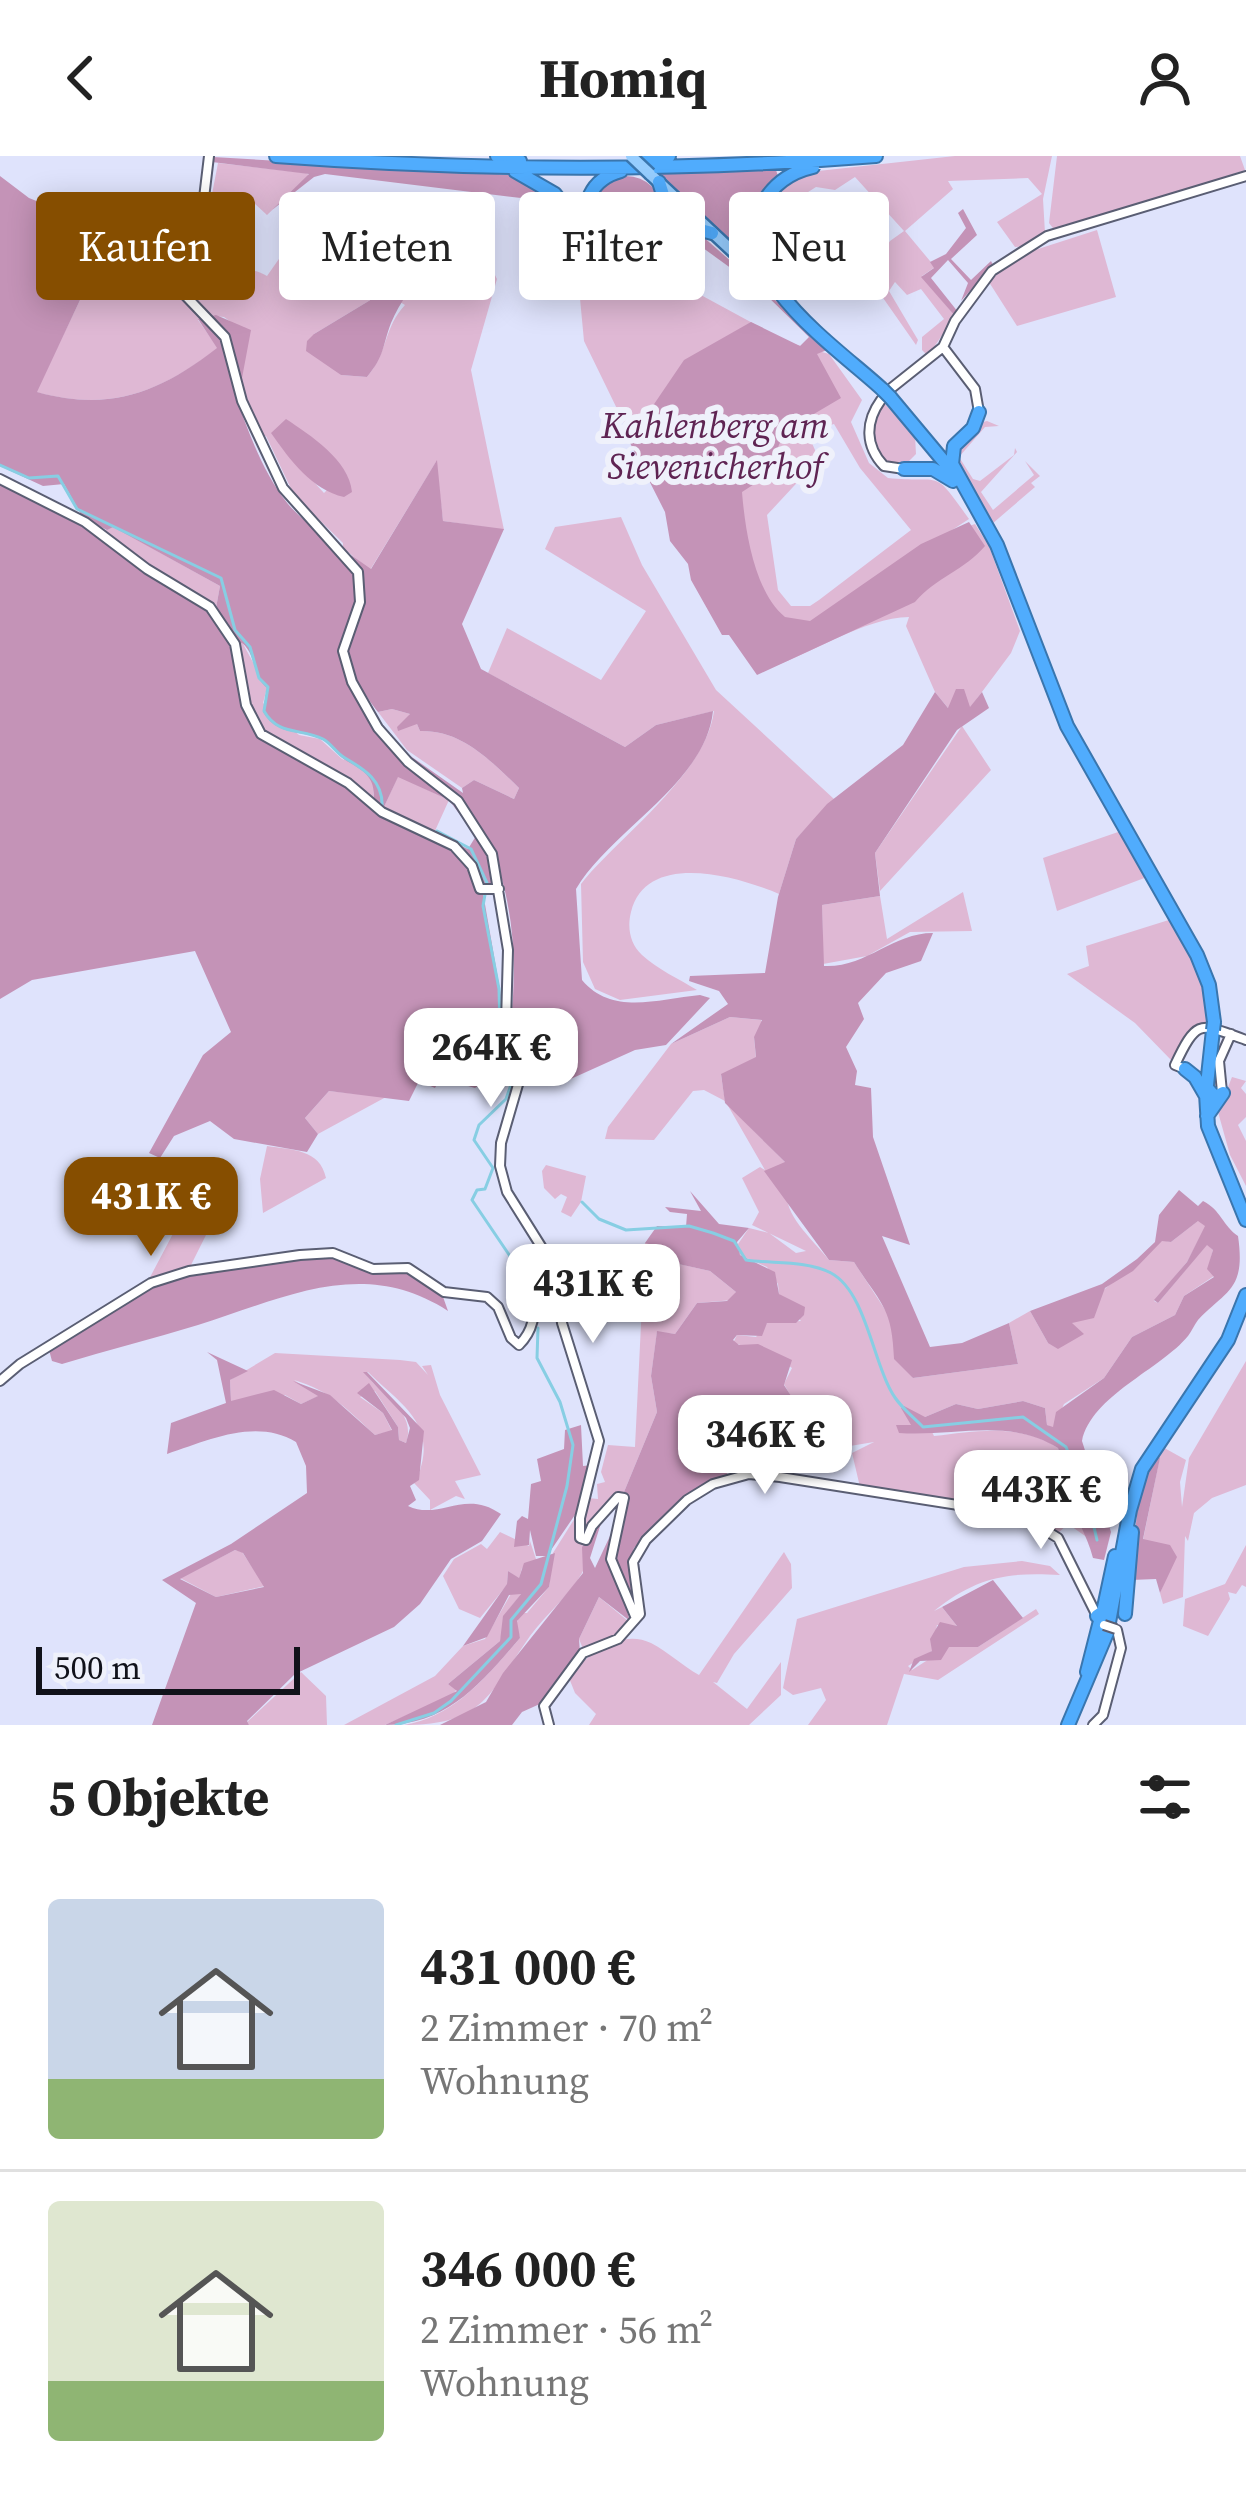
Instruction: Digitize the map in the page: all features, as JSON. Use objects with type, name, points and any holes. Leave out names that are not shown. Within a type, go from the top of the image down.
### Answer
[{"type":"highway","points":[[276,156],[521,161]]},
{"type":"highway","points":[[378,156],[641,168],[784,156]]},
{"type":"highway","points":[[641,168],[668,212],[660,237],[632,253],[607,249],[588,228],[588,196],[603,178],[669,156]]},
{"type":"highway","points":[[500,161],[641,168],[876,156]]},
{"type":"highway","points":[[771,192],[792,174],[849,158]]},
{"type":"highway","points":[[500,161],[548,187],[589,239],[613,256],[642,255],[689,227],[712,232]]},
{"type":"highway","points":[[785,300],[883,397],[942,440],[959,433],[979,412]]},
{"type":"highway","points":[[962,484],[952,451],[973,428],[979,412]]},
{"type":"highway","points":[[904,469],[915,461],[920,446],[911,420]]},
{"type":"highway","points":[[911,420],[973,502],[1014,584],[1067,726],[1200,961],[1214,1026],[1206,1117],[1214,1151],[1246,1220]]},
{"type":"highway","points":[[904,469],[944,473],[973,502]]},
{"type":"highway","points":[[1184,1070],[1196,1071],[1210,1061]]},
{"type":"highway","points":[[1184,1070],[1214,1097],[1223,1093]]},
{"type":"highway","points":[[1206,1117],[1223,1093]]},
{"type":"highway","points":[[1068,1725],[1134,1492],[1162,1434],[1231,1334],[1246,1295]]},
{"type":"highway","points":[[1125,1614],[1134,1492]]},
{"type":"highway","points":[[1068,1725],[1107,1633],[1134,1492]]},
{"type":"main road","points":[[0,1381],[102,1312],[166,1276],[300,1255],[341,1256],[369,1269],[410,1268],[444,1292],[487,1297],[497,1305],[511,1338],[519,1345],[534,1323],[533,1278],[544,1246],[507,1192],[500,1166],[502,1139],[524,1068],[510,1035],[508,950],[499,889],[484,836],[450,794],[386,740],[362,701],[343,651],[360,602],[358,572],[284,488],[242,401],[228,343],[182,291],[181,266],[204,198],[209,156]]},
{"type":"main road","points":[[641,168],[729,248]]},
{"type":"main road","points":[[979,412],[975,389],[943,341],[984,278],[1048,234],[1246,176]]},
{"type":"main road","points":[[904,469],[884,466],[872,450],[868,431],[883,397],[943,347]]},
{"type":"main road","points":[[0,479],[85,522],[147,569],[210,607],[236,644],[249,715],[267,740],[331,772],[382,812],[454,846],[485,890],[499,889]]},
{"type":"main road","points":[[1184,1070],[1175,1065],[1195,1030],[1215,1026],[1246,1040]]},
{"type":"main road","points":[[1223,1093],[1219,1061],[1231,1034]]},
{"type":"main road","points":[[544,1255],[556,1274],[562,1323],[599,1443],[580,1518],[580,1537],[586,1540],[593,1524],[618,1497],[625,1498],[611,1556],[635,1616]]},
{"type":"main road","points":[[548,1725],[543,1709],[581,1654],[618,1639],[641,1612],[633,1572],[638,1550],[692,1497],[729,1478],[765,1475],[1002,1510],[1056,1535],[1100,1621],[1116,1630]]},
{"type":"main road","points":[[1093,1725],[1102,1715],[1121,1648],[1116,1630],[1125,1614]]},
{"type":"main road","points":[[1102,1715],[1112,1725]]},
{"type":"green space","points":[[955,156],[1052,156],[1043,199],[1045,233],[1015,247],[997,222],[1042,194],[1028,178],[948,181],[953,189],[905,231],[935,267],[922,276],[955,316],[928,356],[922,350],[922,337],[944,319],[921,289],[907,295],[895,282],[889,291],[889,242],[904,231],[889,214],[889,192],[869,192],[855,177],[835,190],[816,187],[808,192],[780,192],[791,180],[809,172]]},
{"type":"green space","points":[[1057,156],[1240,156],[1245,170],[1070,229],[1073,223],[1063,225],[1056,232],[1049,223]]},
{"type":"green space","name":"Kahlenberg am Sievenicherhof","points":[[213,157],[515,175],[546,192],[519,192],[519,198],[325,174],[290,192],[309,174],[212,162]]},
{"type":"green space","points":[[218,163],[309,175],[291,192],[279,192],[279,204],[267,215],[255,204],[255,192],[212,192]]},
{"type":"green space","points":[[775,167],[779,179],[769,192],[729,192],[729,240],[705,217],[705,192],[679,192],[659,173]]},
{"type":"green space","points":[[0,176],[36,201],[36,300],[80,300],[37,392],[87,400],[132,394],[175,377],[217,348],[198,319],[216,315],[251,330],[242,378],[233,389],[256,449],[288,504],[335,547],[356,577],[357,604],[344,641],[347,675],[382,737],[468,816],[489,853],[495,885],[483,887],[463,850],[434,833],[468,849],[476,836],[449,800],[398,777],[383,809],[373,803],[368,776],[326,742],[269,720],[263,712],[267,688],[247,648],[238,645],[216,608],[220,586],[113,527],[107,530],[83,518],[64,484],[43,486],[0,466]]},
{"type":"green space","points":[[626,176],[640,178],[656,192],[596,192],[612,178]]},
{"type":"green space","points":[[963,209],[977,235],[951,259],[971,280],[991,261],[993,265],[961,301],[968,283],[948,260],[931,278],[958,312],[955,316],[921,277],[966,228],[958,213]]},
{"type":"green space","points":[[1097,230],[1116,297],[1017,326],[987,279],[1035,250]]},
{"type":"green space","name":"Kahlenberg am Sievenicherhof","points":[[705,239],[729,260],[729,267],[705,249]]},
{"type":"green space","points":[[279,259],[279,300],[370,300],[314,334],[341,375],[367,377],[405,305],[396,300],[491,300],[471,370],[504,530],[443,521],[436,462],[370,570],[343,548],[294,495],[266,436],[258,438],[237,384],[239,328],[224,317],[207,315],[194,300],[255,300],[255,271],[267,276]],"holes":[[[315,440],[345,472],[324,493],[279,444]]]},
{"type":"green space","points":[[889,291],[918,340],[916,345],[884,300],[889,300]]},
{"type":"green space","points":[[705,297],[780,340],[829,354],[862,400],[851,422],[869,463],[888,478],[942,484],[969,519],[946,534],[975,524],[989,546],[1020,631],[1011,653],[970,708],[949,709],[935,692],[906,626],[909,617],[874,623],[761,671],[675,538],[661,499],[584,341],[580,300]],"holes":[[[834,424],[860,468],[911,530],[810,606],[791,606],[778,590],[767,515],[819,459],[807,432]]]},
{"type":"green space","points":[[80,300],[185,300],[218,348],[175,377],[132,394],[87,400],[36,392]]},
{"type":"green space","points":[[370,300],[403,300],[367,377],[341,375],[306,351],[314,334]]},
{"type":"green space","name":"Kahlenberg am Sievenicherhof","points":[[771,300],[827,350],[817,354],[841,398],[785,431],[765,477],[742,492],[749,541],[774,606],[785,617],[810,621],[921,544],[969,522],[985,546],[915,602],[757,675],[729,635],[722,635],[691,580],[688,564],[670,541],[665,512],[629,441],[684,360],[751,322],[800,346],[809,337]]},
{"type":"green space","points":[[883,402],[915,436],[916,454],[904,466],[884,460],[870,429]]},
{"type":"green space","points":[[286,419],[336,459],[352,492],[344,497],[332,493],[294,463],[271,433]]},
{"type":"green space","points":[[979,423],[999,426],[985,427],[959,457],[973,479],[980,481],[1014,455],[1015,448],[1017,452],[981,492],[993,510],[1034,475],[1025,461],[1040,476],[1031,483],[1035,487],[992,524],[953,457]]},
{"type":"green space","points":[[437,460],[443,521],[504,529],[462,624],[481,669],[625,747],[656,725],[713,711],[706,737],[676,784],[591,868],[576,889],[582,980],[594,991],[621,1002],[710,998],[666,1045],[635,1050],[564,1082],[552,1083],[544,1075],[549,1059],[537,1054],[525,1059],[519,1049],[527,1045],[516,1027],[510,1027],[512,939],[493,853],[464,804],[409,755],[463,793],[462,788],[474,780],[514,799],[519,788],[462,741],[420,731],[417,724],[398,731],[410,714],[392,709],[378,712],[349,660],[348,638],[364,588],[351,555],[371,569]]},
{"type":"green space","points":[[0,483],[81,522],[201,603],[235,650],[248,715],[257,735],[344,782],[382,814],[453,849],[483,893],[503,1007],[500,1028],[522,1061],[517,1062],[496,1033],[485,1046],[491,1075],[475,1088],[440,1078],[435,1088],[419,1081],[409,1101],[329,1091],[305,1118],[318,1134],[307,1152],[234,1139],[210,1121],[174,1136],[160,1158],[149,1153],[203,1055],[231,1032],[195,951],[32,980],[0,999]]},
{"type":"green space","points":[[621,517],[642,565],[716,690],[834,799],[796,839],[779,894],[739,880],[694,873],[654,881],[640,893],[630,918],[635,946],[654,965],[697,990],[620,1000],[595,989],[583,962],[581,884],[677,783],[707,735],[714,711],[656,725],[625,747],[488,673],[507,628],[601,680],[646,611],[545,549],[555,527]]},
{"type":"green space","points":[[112,526],[220,586],[216,608],[145,566],[103,532]]},
{"type":"green space","points":[[242,642],[267,688],[263,703],[299,735],[320,739],[342,759],[362,766],[374,784],[373,803],[265,736],[250,714],[238,645]]},
{"type":"green space","points":[[956,689],[964,689],[970,707],[982,692],[989,708],[957,730],[875,853],[880,896],[822,905],[824,966],[853,962],[905,938],[933,933],[921,961],[886,973],[858,1003],[864,1019],[846,1047],[857,1071],[855,1085],[871,1088],[873,1137],[910,1245],[882,1236],[930,1347],[962,1343],[1009,1323],[1018,1364],[913,1378],[894,1359],[888,1316],[854,1262],[829,1260],[764,1171],[785,1162],[725,1103],[721,1074],[756,1057],[754,1037],[762,1020],[730,1017],[671,1044],[728,1004],[719,991],[689,981],[690,976],[765,973],[778,897],[796,839],[827,804],[903,745],[935,692],[948,708]]},
{"type":"green space","points":[[392,709],[410,714],[406,721],[417,724],[420,731],[449,736],[474,749],[519,788],[514,799],[474,780],[462,788],[407,750],[378,712]]},
{"type":"green space","points":[[962,726],[991,770],[880,891],[875,853]]},
{"type":"green space","points":[[398,776],[449,800],[434,833],[383,809]]},
{"type":"green space","points":[[1121,831],[1147,877],[1057,911],[1043,858]]},
{"type":"green space","points":[[963,892],[972,931],[910,932],[867,956],[823,964],[822,905],[880,896],[887,939]]},
{"type":"green space","points":[[1172,919],[1203,982],[1208,1023],[1190,1031],[1171,1060],[1135,1023],[1067,974],[1089,966],[1086,946]]},
{"type":"green space","points":[[730,1017],[761,1020],[763,1025],[754,1038],[756,1058],[721,1075],[725,1101],[704,1090],[693,1091],[654,1140],[605,1139],[608,1127],[671,1044]]},
{"type":"green space","points":[[1232,1077],[1246,1081],[1241,1088],[1246,1094],[1246,1117],[1238,1125],[1246,1141],[1246,1186],[1230,1155],[1218,1112],[1229,1097],[1224,1086],[1228,1087]]},
{"type":"green space","points":[[329,1091],[386,1097],[318,1134],[305,1118]]},
{"type":"green space","points":[[727,1104],[786,1163],[786,1194],[800,1226],[829,1260],[854,1262],[895,1325],[893,1339],[913,1378],[1018,1364],[1009,1323],[1030,1311],[1048,1343],[1075,1327],[1071,1323],[1102,1291],[1162,1240],[1171,1242],[1199,1220],[1206,1226],[1187,1262],[1154,1301],[1158,1303],[1207,1244],[1213,1250],[1208,1269],[1214,1276],[1184,1296],[1175,1315],[1132,1337],[1104,1378],[1064,1404],[1053,1428],[1047,1425],[1045,1408],[1023,1401],[978,1409],[956,1404],[925,1417],[934,1436],[1013,1432],[1058,1448],[1068,1476],[1066,1491],[1088,1538],[1068,1524],[1057,1534],[1046,1526],[1045,1518],[1055,1505],[1046,1499],[1051,1492],[1002,1467],[1011,1493],[975,1484],[971,1503],[860,1487],[852,1453],[874,1442],[850,1446],[830,1404],[803,1395],[794,1402],[784,1384],[792,1368],[770,1353],[733,1343],[737,1335],[756,1337],[767,1323],[801,1321],[779,1294],[767,1267],[740,1255],[736,1247],[749,1228],[768,1233],[752,1225],[759,1212],[742,1178],[760,1167],[765,1170]],"holes":[[[770,1234],[806,1251],[796,1253]]]},
{"type":"green space","points":[[267,1146],[311,1156],[326,1178],[263,1213],[260,1179]]},
{"type":"green space","points":[[546,1165],[586,1176],[581,1202],[571,1217],[561,1212],[567,1197],[561,1194],[555,1199],[544,1188]]},
{"type":"green space","points":[[196,1190],[219,1209],[189,1269],[147,1283]]},
{"type":"green space","points":[[1179,1190],[1198,1206],[1203,1201],[1209,1205],[1238,1236],[1239,1268],[1232,1287],[1188,1336],[1112,1397],[1088,1425],[1082,1441],[1111,1532],[1104,1560],[1093,1558],[1068,1495],[1058,1448],[1020,1433],[899,1433],[896,1425],[911,1425],[904,1406],[925,1417],[956,1404],[978,1409],[1023,1401],[1045,1408],[1047,1425],[1053,1427],[1056,1412],[1104,1378],[1132,1337],[1175,1315],[1184,1296],[1214,1277],[1207,1269],[1213,1250],[1207,1245],[1158,1303],[1154,1300],[1187,1262],[1205,1226],[1198,1221],[1171,1242],[1162,1241],[1133,1271],[1105,1288],[1094,1318],[1072,1323],[1084,1334],[1058,1349],[1048,1343],[1030,1311],[1102,1284],[1137,1259],[1155,1242],[1159,1215]]},
{"type":"green space","points":[[690,1191],[719,1224],[749,1228],[737,1242],[740,1255],[775,1272],[779,1294],[805,1307],[796,1323],[767,1323],[762,1336],[737,1335],[733,1340],[739,1345],[758,1344],[792,1360],[784,1385],[793,1399],[779,1398],[775,1404],[777,1414],[786,1418],[763,1451],[747,1441],[725,1477],[693,1492],[634,1548],[629,1565],[633,1606],[613,1559],[629,1500],[624,1492],[657,1412],[651,1376],[657,1331],[675,1334],[697,1303],[727,1301],[736,1292],[710,1271],[665,1261],[666,1248],[645,1243],[657,1226],[686,1227],[687,1214],[665,1207],[701,1211]]},
{"type":"green space","points":[[657,1242],[666,1248],[666,1261],[710,1271],[736,1292],[733,1300],[697,1303],[675,1334],[657,1332],[651,1376],[657,1412],[624,1492],[586,1528],[584,1537],[581,1527],[588,1498],[598,1499],[597,1484],[605,1482],[601,1472],[608,1445],[635,1447],[645,1243]]},
{"type":"green space","points":[[299,1257],[340,1257],[370,1271],[413,1271],[442,1294],[448,1311],[385,1286],[324,1287],[62,1364],[52,1361],[49,1350],[147,1288],[188,1274]]},
{"type":"green space","points":[[207,1352],[248,1371],[230,1380],[231,1401],[274,1390],[301,1404],[318,1396],[293,1381],[330,1395],[375,1435],[392,1430],[383,1413],[357,1393],[369,1383],[398,1427],[399,1440],[406,1443],[410,1428],[406,1418],[363,1372],[367,1372],[424,1431],[419,1480],[410,1486],[416,1500],[408,1506],[431,1510],[475,1504],[501,1514],[482,1541],[451,1559],[420,1604],[394,1627],[295,1674],[247,1721],[249,1725],[152,1725],[196,1603],[162,1580],[231,1544],[307,1493],[306,1466],[296,1442],[281,1435],[232,1434],[167,1454],[171,1423],[226,1403],[217,1360]],"holes":[[[235,1550],[243,1553],[264,1587],[216,1597],[180,1579]]]},
{"type":"green space","points":[[275,1353],[416,1362],[428,1375],[422,1366],[431,1365],[440,1395],[481,1475],[455,1481],[465,1499],[456,1496],[430,1510],[430,1500],[414,1483],[424,1448],[417,1423],[368,1372],[364,1372],[402,1413],[406,1443],[399,1440],[398,1427],[375,1391],[360,1397],[383,1413],[392,1431],[375,1435],[329,1396],[294,1380],[319,1396],[301,1404],[285,1395],[231,1402],[230,1380]]},
{"type":"green space","points":[[1246,1361],[1246,1485],[1212,1498],[1194,1513],[1188,1541],[1185,1536],[1183,1597],[1163,1604],[1160,1593],[1174,1558],[1167,1547],[1143,1540],[1160,1457],[1156,1451],[1159,1445],[1186,1460],[1180,1482],[1182,1507],[1189,1458]]},
{"type":"green space","points":[[581,1425],[583,1466],[593,1465],[583,1503],[547,1556],[536,1556],[530,1530],[529,1545],[514,1547],[517,1521],[522,1516],[528,1519],[531,1484],[541,1481],[537,1459],[564,1449],[565,1430]]},
{"type":"green space","points":[[1156,1451],[1160,1458],[1143,1539],[1170,1545],[1177,1557],[1160,1593],[1156,1579],[1131,1580],[1138,1501]]},
{"type":"green space","points":[[580,1510],[582,1573],[494,1689],[468,1712],[452,1719],[404,1725],[455,1704],[520,1638],[516,1625],[520,1613],[527,1613],[549,1587],[553,1553]]},
{"type":"green space","points":[[602,1520],[590,1558],[595,1568],[617,1521],[609,1554],[630,1621],[599,1597],[579,1639],[580,1653],[542,1703],[522,1712],[512,1725],[440,1725],[486,1702],[503,1673],[583,1573],[582,1547]]},
{"type":"green space","points":[[500,1532],[529,1546],[530,1541],[537,1562],[522,1568],[519,1579],[508,1571],[507,1585],[480,1618],[459,1609],[443,1576],[454,1559],[481,1544],[487,1549]]},
{"type":"green space","points":[[1246,1545],[1246,1587],[1242,1585],[1236,1594],[1228,1592],[1230,1599],[1208,1636],[1183,1626],[1185,1599],[1225,1584]]},
{"type":"green space","points":[[235,1550],[242,1552],[265,1586],[216,1597],[180,1578]]},
{"type":"green space","points":[[784,1552],[791,1564],[792,1588],[734,1654],[717,1683],[713,1682],[747,1709],[781,1662],[781,1695],[749,1725],[589,1725],[596,1714],[575,1693],[569,1678],[584,1661],[616,1641],[640,1639],[699,1675]]},
{"type":"green space","points":[[555,1553],[549,1587],[517,1621],[520,1638],[492,1670],[445,1709],[427,1718],[385,1725],[457,1691],[448,1684],[500,1641],[503,1616],[521,1594],[509,1595],[487,1637],[463,1646],[507,1584],[508,1571],[519,1578],[524,1563]]},
{"type":"green space","points":[[1022,1561],[1050,1566],[1060,1575],[1009,1576],[965,1590],[934,1611],[942,1607],[957,1626],[937,1625],[932,1651],[908,1666],[912,1670],[948,1647],[978,1647],[1036,1609],[1039,1614],[938,1680],[904,1674],[887,1725],[808,1725],[826,1700],[821,1688],[793,1695],[783,1688],[797,1619],[964,1567]]},
{"type":"green space","points":[[993,1580],[1023,1618],[978,1647],[949,1647],[941,1660],[920,1661],[909,1672],[914,1659],[932,1651],[930,1639],[940,1622],[957,1626],[942,1607]]},
{"type":"green space","points":[[512,1592],[522,1593],[507,1612],[500,1641],[448,1684],[458,1688],[451,1696],[385,1725],[344,1725],[435,1676],[463,1646],[485,1639]]},
{"type":"green space","points":[[599,1597],[628,1621],[619,1635],[583,1649],[579,1639]]},
{"type":"green space","points":[[301,1672],[326,1696],[327,1725],[249,1725],[247,1722]]},
{"type":"waterway","points":[[0,465],[29,478],[58,476],[77,509],[221,578],[235,630],[250,647],[259,678],[268,687],[264,711],[283,728],[323,739],[366,772],[380,790],[382,808]]},
{"type":"waterway","points":[[437,831],[471,849],[487,883],[483,906],[499,989],[500,1028],[512,1045]]},
{"type":"waterway","points":[[512,1259],[472,1200],[477,1190],[485,1189],[493,1168],[474,1140],[479,1125],[506,1099],[520,1059]]},
{"type":"waterway","points":[[582,1202],[599,1219],[626,1230],[689,1226],[734,1241],[746,1260],[800,1264],[831,1273],[852,1295],[894,1396],[923,1427],[1023,1417],[1066,1447],[1087,1497],[1097,1540]]},
{"type":"waterway","points":[[396,1725],[434,1713],[451,1701],[511,1637],[511,1620],[541,1584],[573,1445],[560,1402],[537,1358],[538,1328]]}]
